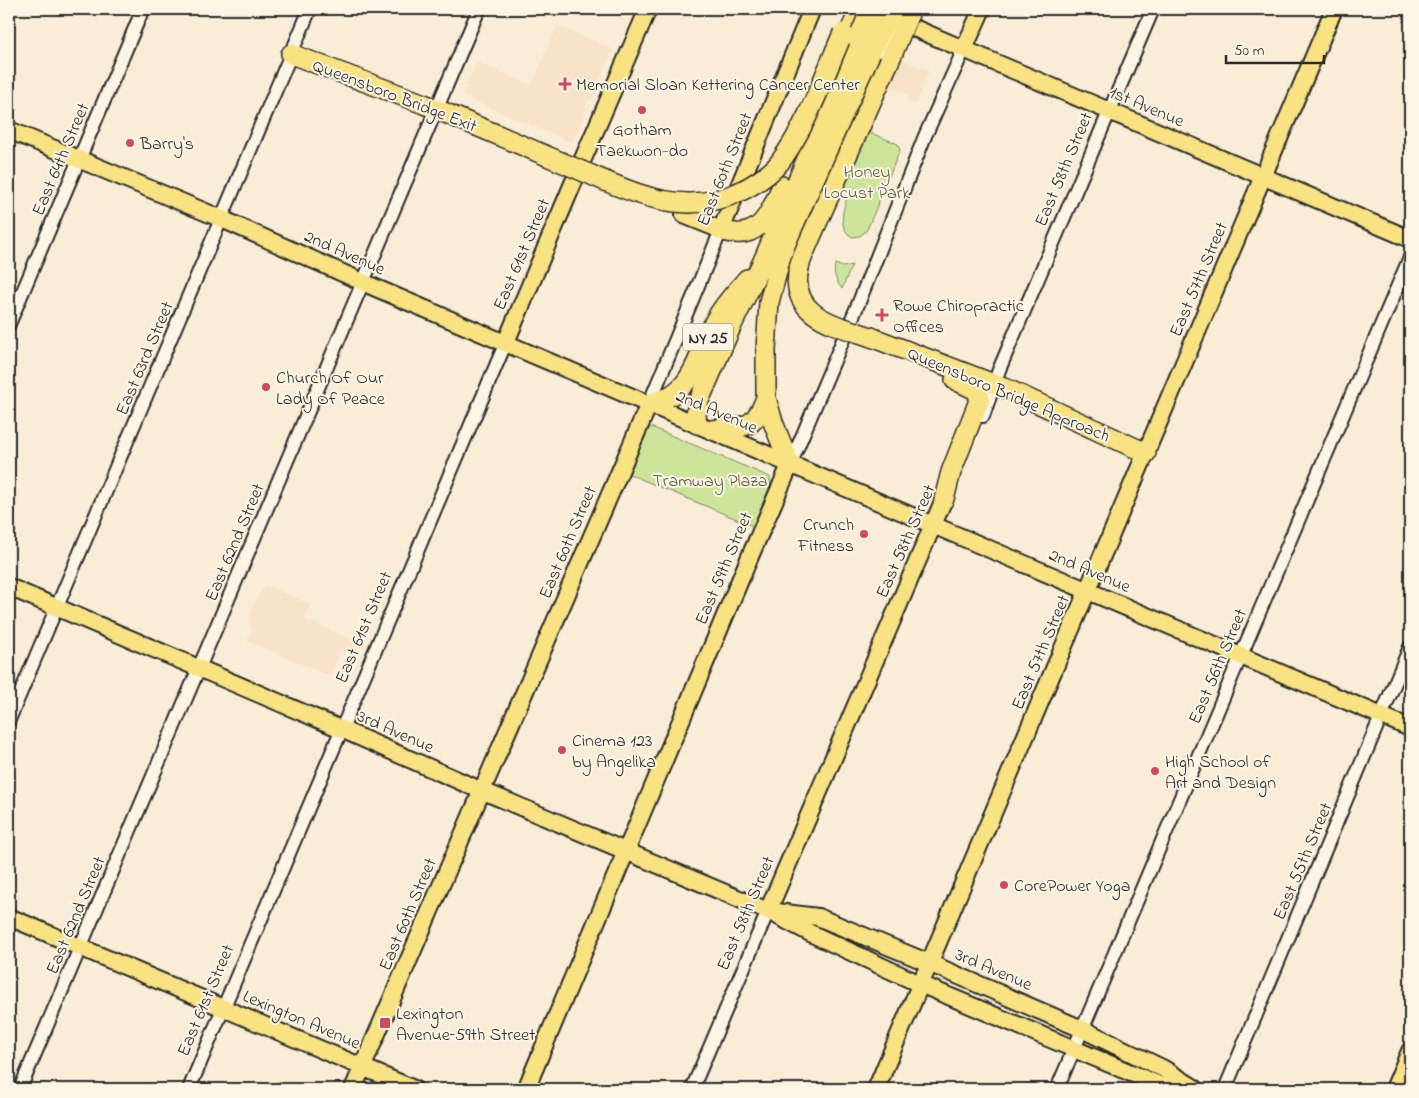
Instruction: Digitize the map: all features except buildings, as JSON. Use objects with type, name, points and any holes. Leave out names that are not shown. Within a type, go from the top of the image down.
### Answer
[{"type":"highway","name":"Queensboro Bridge Exit","points":[[291,54],[498,135],[632,192],[675,203],[691,203],[712,201],[731,195],[769,174],[791,145],[803,124],[853,9]]},
{"type":"highway","points":[[721,230],[733,233],[747,233],[759,227],[768,215],[866,43],[860,9]]},
{"type":"highway","name":"NY 25","points":[[790,465],[773,422],[766,398],[769,302],[776,271],[866,43],[870,9]]},
{"type":"highway","name":"NY 25","points":[[649,404],[672,395],[684,385],[722,309],[763,261],[866,43],[891,9]]},
{"type":"highway","name":"Queensboro Bridge Approach","points":[[911,9],[810,239],[798,272],[798,290],[802,301],[808,310],[820,318],[995,384],[1146,453]]},
{"type":"highway","points":[[704,427],[696,414],[698,403],[731,326],[763,261]]},
{"type":"highway","points":[[911,352],[955,380],[974,388],[980,395],[979,404],[951,472],[944,500]]},
{"type":"highway","name":"NY 25","points":[[704,427],[742,426],[751,423],[760,413],[766,398]]},
{"type":"main road","points":[[583,159],[648,9]]},
{"type":"main road","name":"East 60th Street","points":[[721,230],[812,9]]},
{"type":"main road","name":"1st Avenue","points":[[870,9],[1410,239]]},
{"type":"main road","name":"East 59th Street","points":[[964,49],[982,9]]},
{"type":"main road","name":"East 57th Street","points":[[876,1089],[1334,9]]},
{"type":"main road","name":"2nd Avenue","points":[[9,130],[222,219],[362,282],[1410,728]]},
{"type":"main road","name":"East 61st Street","points":[[506,342],[574,180]]},
{"type":"main road","points":[[684,215],[721,230]]},
{"type":"main road","name":"East 60th Street","points":[[353,1089],[649,404]]},
{"type":"main road","name":"East 59th Street","points":[[526,1089],[790,465]]},
{"type":"main road","name":"East 58th Street","points":[[768,911],[944,500]]},
{"type":"main road","name":"3rd Avenue","points":[[9,588],[768,911],[810,933],[920,984],[1169,1089]]},
{"type":"main road","name":"3rd Avenue","points":[[768,911],[818,917],[929,963],[1082,1029],[1164,1069],[1196,1089]]},
{"type":"main road","name":"Lexington Avenue","points":[[9,917],[414,1089]]},
{"type":"main road","points":[[856,933],[884,968]]},
{"type":"main road","points":[[1394,1089],[1410,1051]]},
{"type":"street","name":"East 64th Street","points":[[9,324],[143,9]]},
{"type":"street","name":"East 63rd Street","points":[[9,720],[310,9]]},
{"type":"street","name":"East 62nd Street","points":[[20,1089],[479,9]]},
{"type":"street","points":[[832,173],[866,43],[902,9]]},
{"type":"street","name":"East 58th Street","points":[[944,500],[957,474],[995,384],[999,370],[1153,9]]},
{"type":"street","name":"East 59th Street","points":[[790,465],[877,259],[925,136],[964,49]]},
{"type":"street","name":"East 60th Street","points":[[649,404],[721,230]]},
{"type":"street","name":"East 56th Street","points":[[1057,1089],[1410,257]]},
{"type":"street","name":"East 61st Street","points":[[189,1089],[506,342]]},
{"type":"street","name":"East 55th Street","points":[[1226,1089],[1410,647]]},
{"type":"street","name":"East 58th Street","points":[[692,1089],[768,911]]},
{"type":"shaded area","name":"Memorial Sloan Kettering Cancer Center","points":[[557,25],[613,49],[591,101],[589,100],[585,107],[587,109],[573,143],[462,96],[477,62],[532,85]]},
{"type":"shaded area","points":[[900,58],[929,71],[916,105],[906,101],[909,95],[888,86]]},
{"type":"shaded area","points":[[266,585],[311,604],[305,619],[360,643],[355,654],[341,648],[330,676],[247,641],[253,628],[249,626],[251,609]]},
{"type":"green space","name":"Honey Locust Park","points":[[868,132],[898,144],[900,150],[867,230],[860,236],[852,237],[844,228],[843,222],[849,192],[841,189]]},
{"type":"green space","points":[[835,264],[843,267],[852,265],[842,289],[834,271]]},
{"type":"green space","name":"Tramway Plaza","points":[[651,427],[770,477],[771,484],[753,526],[629,474]]},
{"type":"place","name":"Memorial Sloan Kettering Cancer Center","points":[[565,84]]},
{"type":"place","name":"Gotham Taekwon-do","points":[[642,110]]},
{"type":"place","name":"Barry's","points":[[130,143]]},
{"type":"place","name":"Rowe Chiropractic Offices","points":[[882,315]]},
{"type":"place","name":"Church Of Our Lady Of Peace","points":[[266,387]]},
{"type":"place","name":"Crunch Fitness","points":[[864,534]]},
{"type":"place","name":"Cinema 123 by Angelika","points":[[562,750]]},
{"type":"place","name":"High School of Art and Design","points":[[1155,771]]},
{"type":"place","name":"CorePower Yoga","points":[[1004,885]]},
{"type":"place","name":"Lexington Avenue–59th Street","points":[[385,1023]]}]
